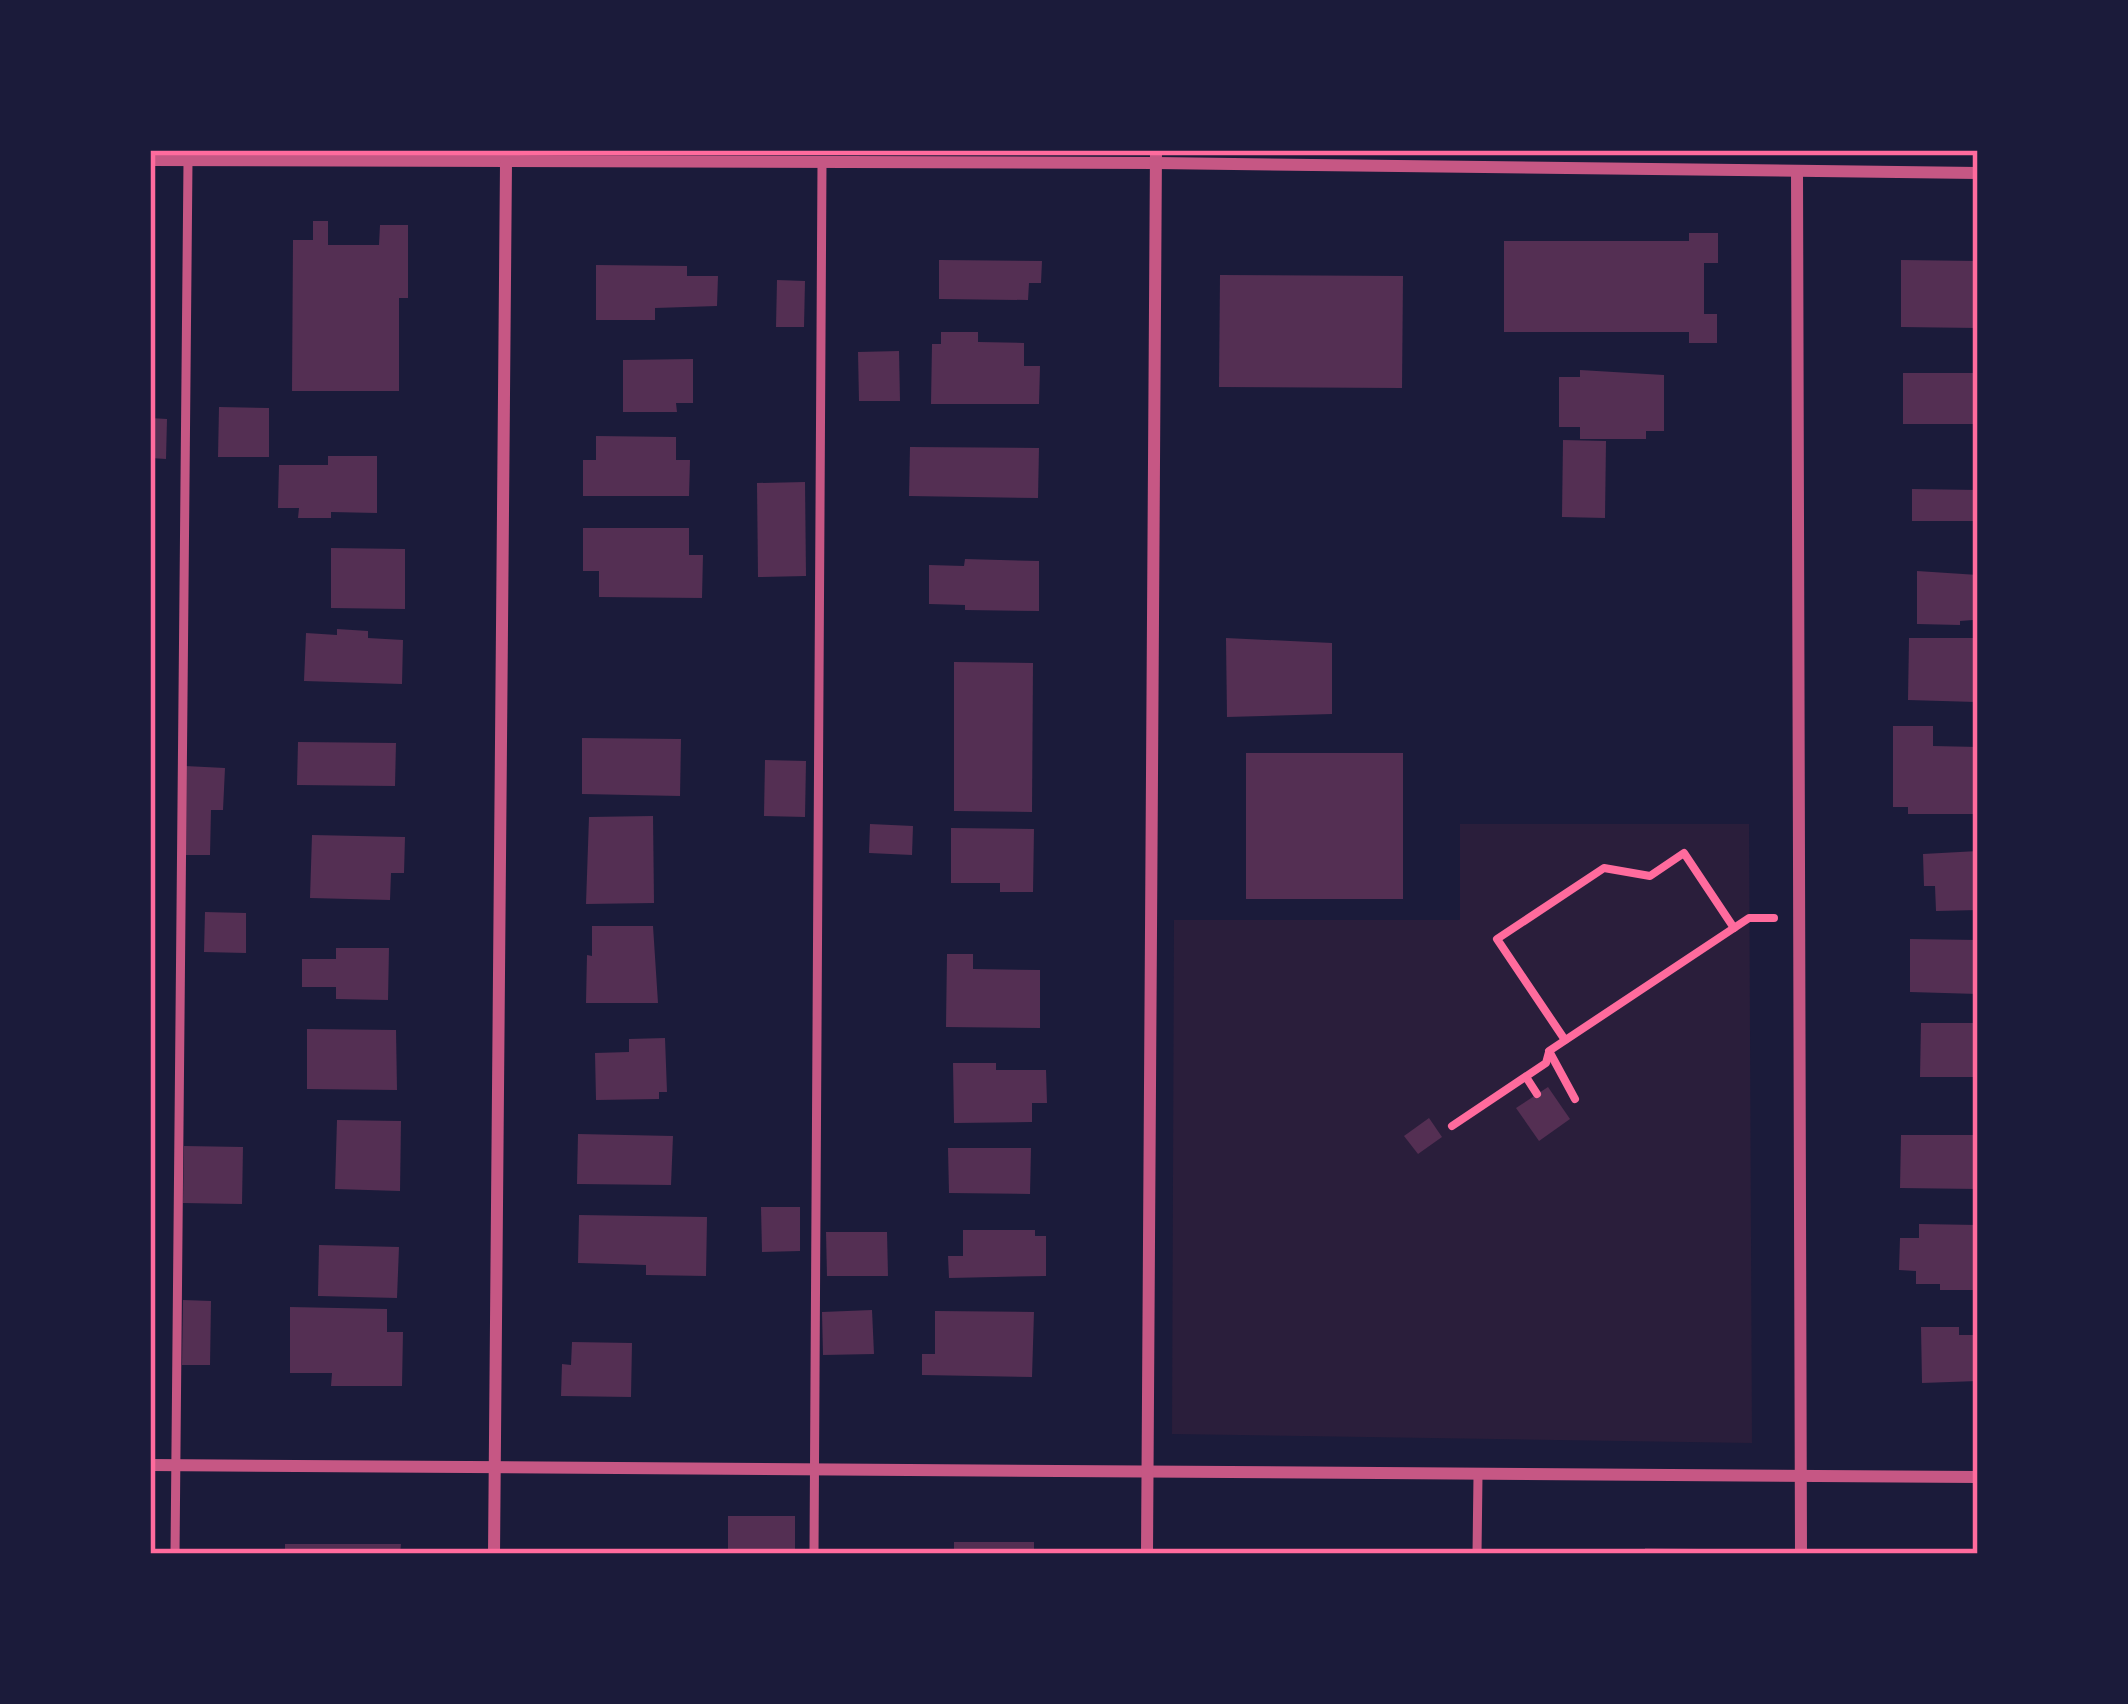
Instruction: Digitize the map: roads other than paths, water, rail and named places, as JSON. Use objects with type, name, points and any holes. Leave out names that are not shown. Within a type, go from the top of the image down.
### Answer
[{"type":"street","points":[[1147,1554],[1156,156]]},
{"type":"street","points":[[150,160],[823,163],[1156,156],[1978,173]]},
{"type":"street","points":[[494,1554],[506,163]]},
{"type":"street","points":[[1797,171],[1801,1554]]},
{"type":"street","points":[[150,1465],[1978,1477]]},
{"type":"lane","points":[[175,1554],[188,160]]},
{"type":"lane","points":[[814,1554],[823,163]]},
{"type":"lane","points":[[1477,1554],[1478,1476]]}]
